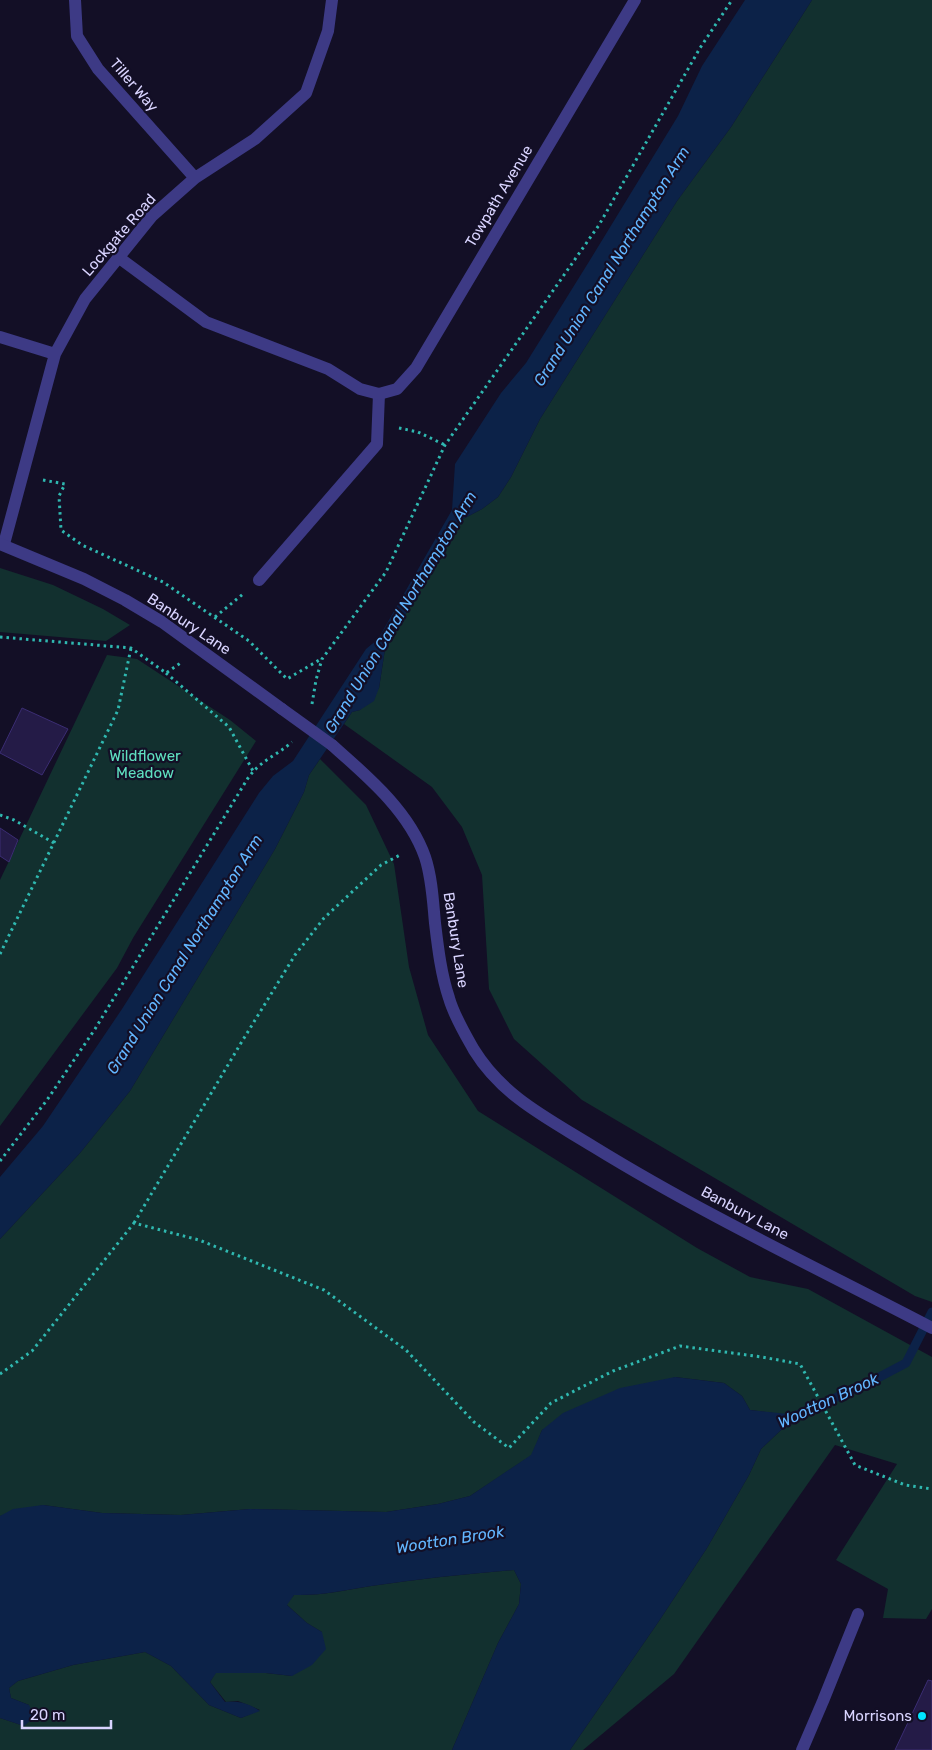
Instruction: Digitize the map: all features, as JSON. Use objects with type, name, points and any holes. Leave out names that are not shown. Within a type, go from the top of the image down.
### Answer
[{"type":"street","name":"Tiller Way","points":[[75,0],[77,36],[98,69],[195,178]]},
{"type":"street","name":"Lockgate Road","points":[[2,544],[24,476],[55,354],[85,299],[152,216],[195,178],[255,139],[306,93],[328,31],[332,0]]},
{"type":"street","name":"Towpath Avenue","points":[[379,394],[397,389],[416,368],[635,0]]},
{"type":"street","points":[[118,257],[206,322],[328,369],[360,389],[379,394],[377,444],[259,580]]},
{"type":"street","points":[[0,337],[55,354]]},
{"type":"street","name":"Banbury Lane","points":[[2,544],[84,579],[162,622],[332,745],[386,797],[410,826],[425,857],[441,961],[449,998],[460,1024],[475,1051],[502,1085],[534,1111],[649,1181],[932,1328]]},
{"type":"street","points":[[802,1750],[858,1614]]},
{"type":"path","points":[[311,709],[322,659],[386,572],[445,445],[599,225],[700,48],[732,0]]},
{"type":"path","points":[[378,423],[418,432],[445,445]]},
{"type":"path","points":[[24,476],[66,484],[59,496],[61,530],[82,545],[163,582],[249,641],[286,679],[322,659]]},
{"type":"path","points":[[215,617],[259,580]]},
{"type":"path","points":[[0,637],[132,648],[166,673],[229,727],[253,771]]},
{"type":"path","points":[[0,954],[118,710],[132,648]]},
{"type":"path","points":[[166,673],[200,650]]},
{"type":"path","points":[[0,1161],[47,1100],[95,1029],[253,771],[259,764],[280,752],[296,738]]},
{"type":"path","points":[[0,815],[14,820],[54,843]]},
{"type":"path","points":[[0,1374],[32,1351],[134,1223],[240,1043],[295,955],[324,918],[381,865],[419,845]]},
{"type":"path","points":[[134,1223],[199,1240],[324,1290],[406,1350],[474,1422],[509,1448],[551,1402],[613,1371],[680,1346],[800,1364],[855,1465],[904,1485],[932,1488]]},
{"type":"green space","points":[[812,0],[932,0],[932,1302],[915,1296],[582,1100],[514,1039],[489,989],[482,875],[462,827],[432,787],[344,724],[352,712],[360,710],[379,688],[385,649],[461,520],[482,509],[498,497],[511,477],[540,419],[677,201],[731,127]]},
{"type":"green space","points":[[0,568],[53,585],[103,609],[130,625],[106,641],[0,632]]},
{"type":"green space","name":"Wildflower Meadow","points":[[107,655],[137,659],[230,720],[256,741],[133,938],[117,968],[0,1126],[0,880]]},
{"type":"green space","points":[[320,759],[366,805],[394,864],[409,967],[428,1035],[478,1111],[697,1248],[750,1277],[808,1289],[932,1357],[932,1609],[926,1619],[883,1618],[888,1589],[836,1560],[897,1464],[835,1445],[674,1674],[583,1750],[570,1750],[707,1548],[749,1475],[761,1449],[796,1416],[750,1410],[742,1396],[724,1383],[675,1377],[542,1430],[532,1455],[470,1496],[438,1504],[386,1512],[250,1509],[181,1515],[102,1513],[43,1505],[0,1516],[0,1239],[80,1153],[130,1091],[275,849],[304,792],[309,775]]},
{"type":"green space","points":[[514,1570],[521,1584],[519,1604],[498,1643],[452,1750],[0,1750],[0,1718],[24,1726],[29,1705],[11,1698],[9,1688],[18,1681],[73,1665],[145,1652],[171,1666],[209,1705],[241,1718],[260,1710],[238,1701],[226,1702],[210,1682],[216,1672],[266,1673],[292,1676],[322,1632],[307,1623],[286,1604],[294,1595],[323,1594],[407,1581]]},
{"type":"water","name":"Grand Union Canal Northampton Arm","points":[[745,0],[812,0],[731,127],[677,201],[540,419],[511,477],[498,497],[482,509],[461,520],[385,649],[379,688],[374,701],[360,710],[352,712],[309,775],[304,792],[275,849],[130,1091],[80,1153],[0,1239],[0,1177],[43,1126],[122,1009],[259,793],[273,776],[293,761],[366,649],[378,639],[452,510],[455,464],[501,393],[526,363],[678,116],[702,66]]},
{"type":"water","points":[[675,1377],[724,1383],[742,1396],[750,1410],[797,1415],[761,1449],[749,1475],[707,1548],[570,1750],[452,1750],[498,1643],[519,1604],[521,1584],[514,1570],[406,1581],[323,1594],[294,1595],[287,1605],[307,1623],[322,1632],[326,1649],[312,1665],[292,1676],[266,1673],[216,1673],[210,1682],[225,1702],[243,1703],[260,1711],[241,1718],[209,1705],[171,1666],[145,1652],[73,1665],[18,1681],[9,1688],[11,1698],[29,1705],[35,1717],[24,1726],[0,1718],[0,1516],[13,1509],[43,1505],[102,1513],[181,1515],[250,1509],[386,1512],[438,1504],[470,1496],[531,1455],[542,1430],[563,1413],[620,1388]]},
{"type":"building","points":[[22,708],[68,729],[42,775],[0,753]]},
{"type":"building","points":[[0,828],[18,840],[9,862],[0,856]]},
{"type":"building","name":"Morrisons","points":[[928,1680],[932,1681],[932,1750],[895,1750]]},
{"type":"waterway","name":"Wootton Brook","points":[[786,1420],[870,1382],[906,1363],[932,1312]]},
{"type":"place","name":"Morrisons","points":[[922,1716]]}]
